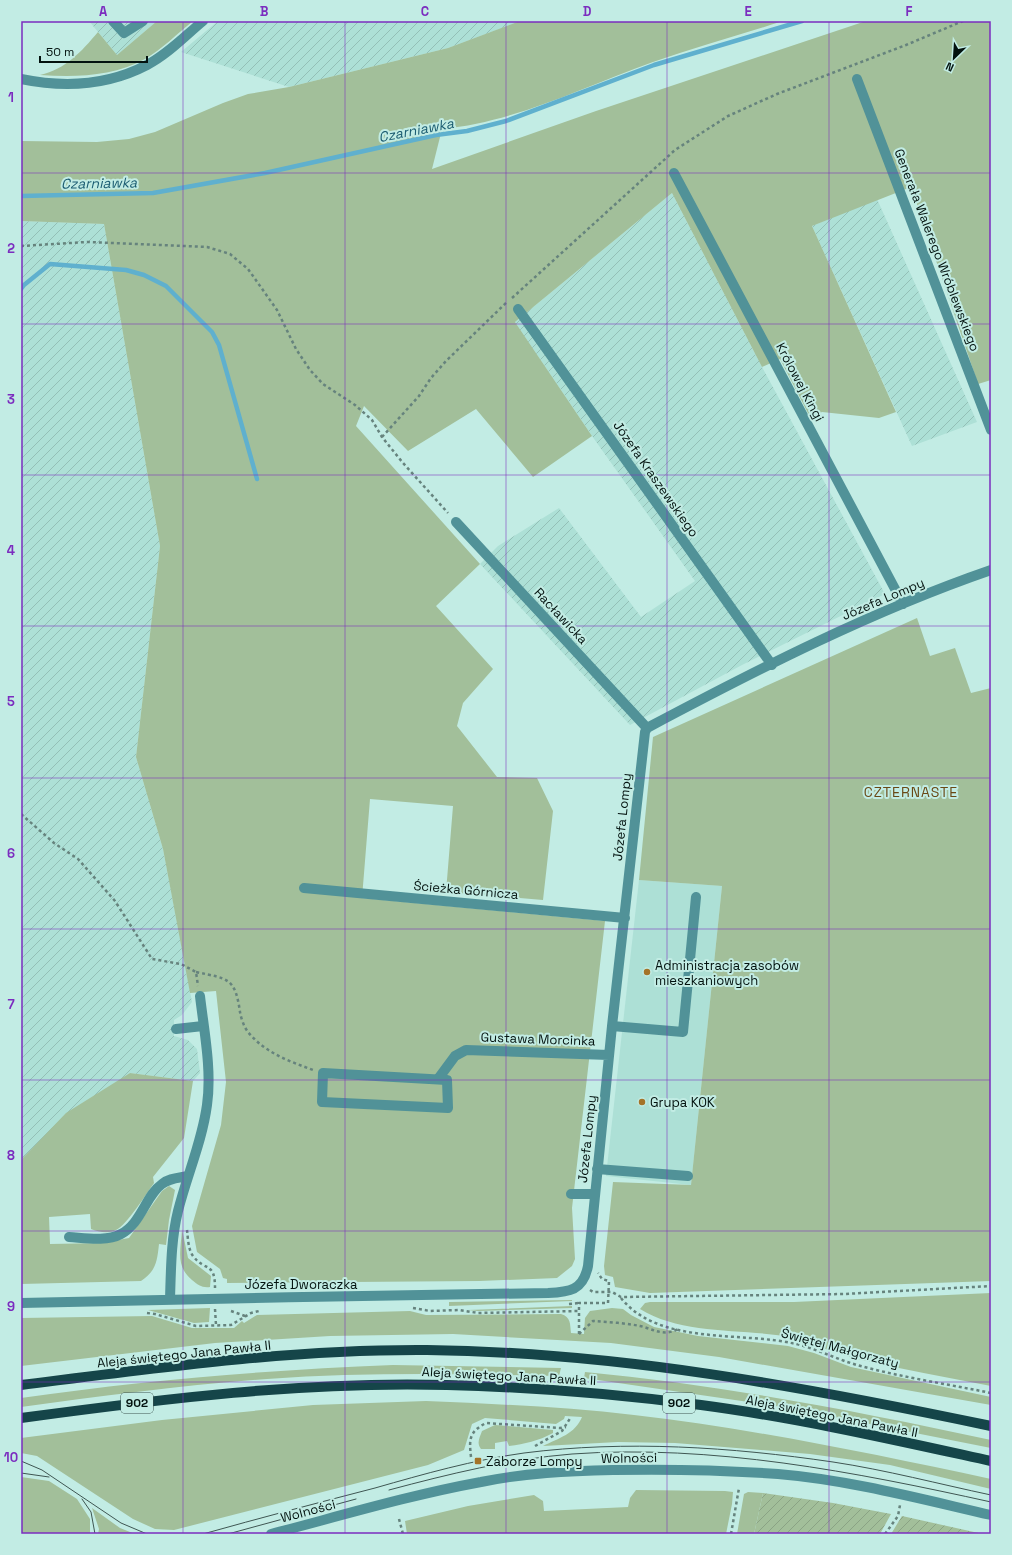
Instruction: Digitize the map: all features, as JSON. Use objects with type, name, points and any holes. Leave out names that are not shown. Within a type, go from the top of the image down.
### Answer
[{"type":"main road","name":"Aleja świętego Jana Pawła II","points":[[21,1385],[194,1363],[292,1356],[418,1350],[501,1353],[593,1359],[773,1384],[864,1399],[991,1426]]},
{"type":"main road","name":"Aleja świętego Jana Pawła II","points":[[21,1418],[178,1398],[315,1387],[445,1385],[513,1387],[600,1393],[703,1405],[876,1436],[991,1461]]},
{"type":"street","points":[[113,21],[124,33],[143,21]]},
{"type":"street","points":[[21,79],[65,86],[87,84],[118,77],[153,61],[203,21]]},
{"type":"street","name":"Generała Walerego Wróblewskiego","points":[[858,78],[991,430]]},
{"type":"street","name":"Królowej Kingi","points":[[674,173],[903,604]]},
{"type":"street","name":"Józefa Kraszewskiego","points":[[518,308],[772,664]]},
{"type":"street","name":"Racławicka","points":[[456,522],[647,728]]},
{"type":"street","name":"Józefa Lompy","points":[[580,1285],[585,1277],[588,1266],[612,1026],[644,738],[647,728],[772,664],[903,604],[991,570]]},
{"type":"street","name":"Ścieżka Górnicza","points":[[304,888],[625,918]]},
{"type":"street","points":[[612,1026],[683,1032],[696,897]]},
{"type":"street","points":[[170,1299],[173,1242],[177,1212],[203,1131],[208,1104],[209,1083],[200,996]]},
{"type":"street","points":[[176,1029],[203,1026]]},
{"type":"street","name":"Gustawa Morcinka","points":[[438,1079],[455,1056],[466,1050],[609,1055]]},
{"type":"street","points":[[323,1073],[447,1080],[448,1108],[322,1102],[323,1073]]},
{"type":"street","points":[[597,1169],[688,1176]]},
{"type":"street","points":[[69,1237],[100,1238],[121,1234],[134,1224],[161,1184],[173,1178],[188,1176]]},
{"type":"street","points":[[571,1194],[594,1194]]},
{"type":"street","name":"Józefa Dworaczka","points":[[21,1303],[548,1293],[566,1291],[580,1285]]},
{"type":"street","name":"Wolności","points":[[271,1534],[387,1503],[481,1482],[538,1474],[621,1470],[779,1474],[844,1483],[991,1515]]},
{"type":"path","points":[[382,437],[419,396],[431,378],[451,356],[501,308],[675,150],[728,116],[777,94],[963,21]]},
{"type":"path","points":[[21,246],[87,242],[207,247],[230,254],[248,269],[273,304],[296,349],[310,370],[323,384],[355,405],[372,420],[382,437],[403,463],[456,522]]},
{"type":"path","points":[[21,814],[54,842],[78,859],[115,901],[152,959],[181,964],[196,972],[216,976],[230,982],[237,992],[241,1015],[246,1031],[265,1049],[284,1059],[323,1073]]},
{"type":"path","points":[[196,972],[200,996]]},
{"type":"path","points":[[580,1285],[593,1292],[612,1292],[621,1298],[844,1294],[991,1286]]},
{"type":"path","name":"Świętej Małgorzaty","points":[[621,1298],[636,1313],[644,1318],[678,1329],[709,1334],[782,1341],[812,1348],[857,1365],[991,1393]]},
{"type":"path","points":[[459,1310],[478,1313],[579,1311]]},
{"type":"path","points":[[143,1313],[155,1314],[196,1326],[231,1325],[245,1316],[239,1313],[227,1311]]},
{"type":"path","points":[[579,1334],[593,1321],[640,1326],[656,1332],[672,1332],[678,1329]]},
{"type":"path","points":[[535,1446],[562,1431],[566,1427],[571,1417]]},
{"type":"path","points":[[472,1456],[469,1441],[475,1428],[486,1423],[566,1427]]},
{"type":"path","points":[[731,1534],[739,1488]]},
{"type":"path","points":[[885,1534],[899,1510]]},
{"type":"path","points":[[399,1519],[403,1534]]},
{"type":"shaded area","points":[[89,21],[157,21],[117,55]]},
{"type":"shaded area","points":[[157,21],[193,21],[157,51],[133,65],[107,72],[80,76],[40,75],[58,69],[72,59],[98,32],[117,55]]},
{"type":"shaded area","points":[[218,21],[521,21],[448,48],[289,87],[181,52]]},
{"type":"shaded area","points":[[520,21],[783,21],[653,62],[523,111],[469,125],[442,129],[432,169],[596,111],[866,21],[991,21],[991,380],[978,384],[911,187],[812,226],[896,412],[879,418],[822,412],[810,417],[780,359],[762,367],[672,193],[515,322],[592,436],[533,477],[476,409],[408,451],[364,406],[356,426],[480,564],[436,606],[493,669],[463,703],[457,726],[497,777],[537,778],[553,811],[543,900],[446,892],[453,806],[370,799],[362,898],[605,921],[572,1208],[575,1259],[572,1266],[557,1278],[479,1281],[227,1283],[227,1279],[223,1278],[220,1269],[197,1252],[192,1226],[221,1125],[226,1082],[216,991],[190,993],[163,849],[136,757],[160,546],[104,224],[21,221],[21,141],[97,142],[129,139],[155,132],[248,94],[289,87],[448,48]]},
{"type":"shaded area","points":[[672,193],[762,367],[885,594],[742,665],[630,725],[480,564],[498,546],[559,508],[641,617],[695,581],[592,436],[515,322]]},
{"type":"shaded area","points":[[877,199],[977,422],[912,446],[812,226]]},
{"type":"shaded area","points":[[21,221],[104,224],[160,546],[136,757],[163,849],[192,1002],[182,1015],[174,1020],[174,1036],[188,1040],[197,1049],[200,1073],[193,1081],[130,1073],[21,1160]]},
{"type":"shaded area","points":[[917,618],[930,656],[955,648],[971,693],[991,688],[991,1281],[650,1293],[615,1287],[613,1277],[605,1275],[604,1266],[613,1182],[691,1185],[722,886],[639,880],[653,737]]},
{"type":"shaded area","points":[[639,880],[722,886],[691,1185],[606,1176]]},
{"type":"shaded area","points":[[130,1073],[193,1081],[184,1138],[153,1177],[154,1183],[131,1216],[120,1227],[116,1230],[107,1232],[100,1232],[91,1229],[90,1214],[49,1217],[50,1244],[102,1243],[129,1238],[162,1191],[169,1186],[175,1190],[166,1245],[159,1244],[155,1266],[150,1274],[141,1281],[21,1284],[21,1160],[66,1113]]},
{"type":"shaded area","points":[[182,1229],[188,1258],[211,1276],[210,1287],[202,1287],[196,1283],[183,1269],[180,1257]]},
{"type":"shaded area","points":[[991,1293],[991,1386],[857,1359],[785,1336],[691,1327],[656,1317],[640,1309],[645,1303],[650,1302],[794,1302]]},
{"type":"shaded area","points":[[572,1301],[449,1306],[449,1302]]},
{"type":"shaded area","points":[[572,1306],[572,1308],[468,1310]]},
{"type":"shaded area","points":[[210,1308],[209,1322],[194,1323],[148,1310]]},
{"type":"shaded area","points":[[612,1308],[623,1309],[654,1327],[698,1336],[788,1346],[814,1353],[851,1367],[991,1397],[991,1405],[719,1357],[611,1343],[453,1334],[330,1336],[215,1343],[21,1366],[21,1318],[152,1316],[192,1328],[234,1328],[242,1321],[244,1323],[257,1315],[410,1311],[426,1315],[561,1314],[567,1317],[570,1324],[571,1333],[584,1334],[585,1318],[590,1311]]},
{"type":"shaded area","points":[[393,1365],[561,1368],[559,1376],[377,1374],[236,1381],[21,1407],[21,1398],[114,1386],[253,1373]]},
{"type":"shaded area","points":[[585,1372],[687,1384],[840,1409],[991,1440],[991,1448],[789,1408],[584,1378]]},
{"type":"shaded area","points":[[426,1401],[582,1410],[634,1415],[724,1427],[858,1451],[991,1479],[991,1489],[890,1465],[810,1454],[675,1443],[618,1442],[543,1446],[571,1432],[582,1417],[565,1416],[564,1419],[556,1424],[485,1418],[472,1424],[464,1450],[428,1465],[174,1530],[155,1529],[133,1519],[37,1456],[21,1453],[21,1438],[162,1420],[313,1405]]},
{"type":"shaded area","points":[[495,1425],[553,1430],[553,1433],[526,1443],[509,1446],[507,1441],[495,1443],[495,1449],[481,1449],[479,1438],[482,1431]]},
{"type":"shaded area","points":[[21,1477],[49,1481],[77,1499],[90,1519],[90,1534],[21,1534]]},
{"type":"shaded area","points":[[636,1490],[733,1492],[726,1534],[407,1534],[405,1521],[468,1506],[534,1495],[543,1501],[544,1511],[628,1507],[630,1498]]},
{"type":"shaded area","points":[[748,1492],[763,1493],[754,1534],[737,1534],[744,1494]]},
{"type":"shaded area","points":[[763,1493],[833,1503],[891,1514],[880,1534],[754,1534]]},
{"type":"shaded area","points":[[92,1508],[120,1528],[135,1534],[98,1534],[99,1529]]},
{"type":"shaded area","points":[[902,1516],[983,1534],[891,1534]]},
{"type":"waterway","name":"Czarniawka","points":[[21,196],[153,193],[265,173],[436,135],[467,131],[506,121],[654,65],[802,21]]},
{"type":"waterway","points":[[21,289],[50,264],[126,270],[144,275],[166,286],[212,332],[219,345],[257,479]]},
{"type":"tram line","points":[[203,1534],[467,1463],[524,1453],[601,1447],[678,1447],[756,1452],[873,1469],[991,1495]]},
{"type":"tram line","points":[[389,1490],[503,1463],[549,1456],[625,1452],[677,1453],[730,1457],[836,1471],[888,1480],[991,1502]]},
{"type":"tram line","points":[[21,1461],[42,1470],[121,1523],[147,1534]]},
{"type":"tram line","points":[[21,1473],[49,1477]]},
{"type":"tram line","points":[[82,1499],[91,1512],[95,1534]]},
{"type":"tram line","points":[[228,1534],[356,1499]]},
{"type":"place","name":"Administracja zasobów mieszkaniowych","points":[[647,972]]},
{"type":"place","name":"Grupa KOK","points":[[642,1102]]},
{"type":"place","name":"Zaborze Lompy","points":[[478,1461]]},
{"type":"district","name":"CZTERNASTE","points":[[911,792]]}]
